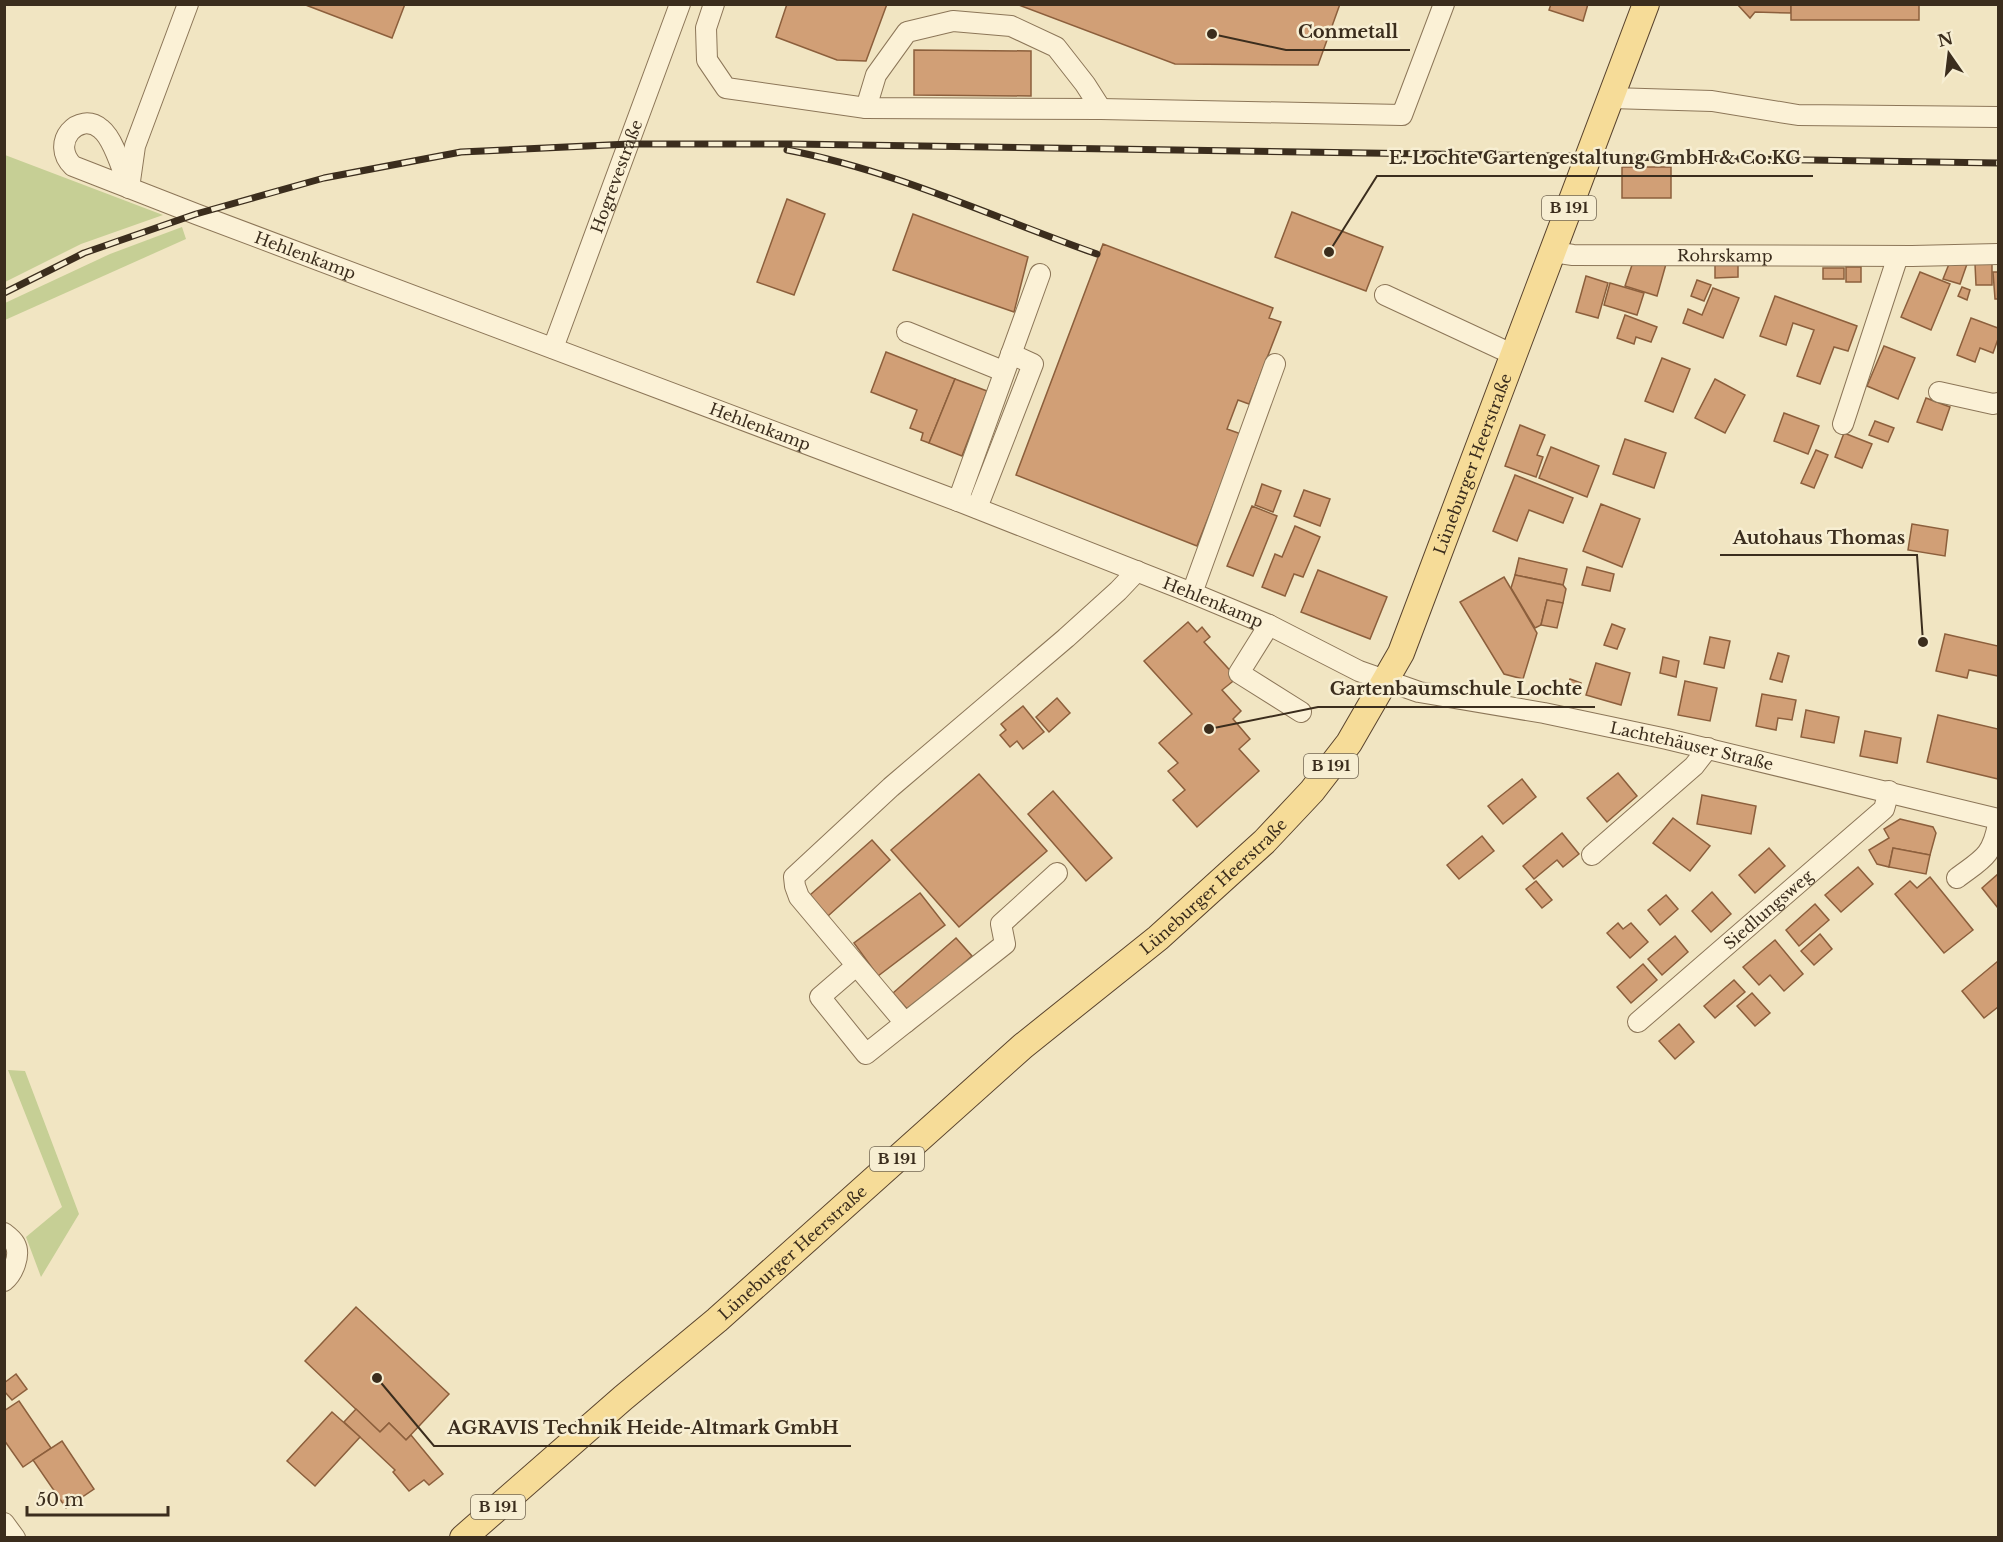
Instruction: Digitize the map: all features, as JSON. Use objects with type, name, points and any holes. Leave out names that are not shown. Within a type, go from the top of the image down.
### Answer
[{"type":"main road","name":"Lüneburger Heerstraße","points":[[464,1538],[623,1398],[717,1320],[1023,1046],[1158,938],[1264,842],[1312,791],[1349,743],[1401,654],[1646,4]]},
{"type":"street","name":"Hehlenkamp","points":[[188,4],[135,146],[129,188],[977,508],[1269,625],[1344,664],[1385,681]]},
{"type":"street","name":"Hogrevestraße","points":[[553,348],[680,4]]},
{"type":"street","points":[[714,4],[706,28],[707,60],[726,88],[866,108],[1101,109],[1402,115],[1444,4]]},
{"type":"street","points":[[866,108],[876,75],[907,32],[953,21],[1011,26],[1056,47],[1101,109]]},
{"type":"street","points":[[1611,98],[1712,101],[1798,115],[1998,117]]},
{"type":"street","name":"Rohrskamp","points":[[1553,252],[1573,255],[1998,254]]},
{"type":"street","points":[[1843,424],[1898,256]]},
{"type":"street","points":[[958,501],[1040,274]]},
{"type":"street","points":[[1385,295],[1514,355]]},
{"type":"street","points":[[907,332],[1007,363],[1033,364],[977,508]]},
{"type":"street","points":[[1192,593],[1275,364]]},
{"type":"street","points":[[1938,392],[1993,404],[1998,403]]},
{"type":"street","points":[[905,1023],[799,897],[794,877],[891,787],[1066,638],[1137,571]]},
{"type":"street","points":[[1269,625],[1239,673],[1300,712]]},
{"type":"street","name":"Lachtehäuser Straße","points":[[1385,681],[1427,694],[1544,713],[1708,748],[1998,819]]},
{"type":"street","points":[[1592,855],[1694,766],[1708,748]]},
{"type":"street","name":"Siedlungsweg","points":[[1638,1022],[1884,809],[1889,791]]},
{"type":"street","points":[[1957,878],[1989,854],[1996,839],[1998,824]]},
{"type":"street","points":[[856,966],[819,997],[866,1054],[1005,944],[1001,924],[1057,873]]},
{"type":"street","points":[[4,1233],[14,1242],[17,1250],[10,1276],[4,1281]]},
{"type":"street","points":[[4,1523],[15,1538]]},
{"type":"green space","points":[[5,155],[163,215],[81,244],[5,282]]},
{"type":"green space","points":[[182,227],[186,239],[5,320],[5,303],[110,254]]},
{"type":"green space","points":[[8,1070],[25,1071],[79,1214],[41,1277],[26,1237],[62,1207]]},
{"type":"building","points":[[303,4],[405,4],[392,38]]},
{"type":"building","points":[[787,4],[887,4],[866,61],[837,60],[776,37]]},
{"type":"building","points":[[1016,4],[1340,4],[1318,65],[1175,64]]},
{"type":"building","points":[[1551,4],[1588,4],[1583,21],[1549,10]]},
{"type":"building","points":[[1737,4],[1791,4],[1791,13],[1755,12],[1750,18]]},
{"type":"building","points":[[1791,4],[1919,4],[1919,20],[1791,20]]},
{"type":"building","points":[[914,50],[1031,51],[1031,96],[914,95]]},
{"type":"building","points":[[1622,167],[1671,167],[1671,198],[1622,198]]},
{"type":"building","points":[[787,199],[825,214],[794,295],[757,282]]},
{"type":"building","points":[[1292,212],[1383,247],[1366,291],[1275,257]]},
{"type":"building","points":[[913,214],[1028,257],[1014,312],[893,270]]},
{"type":"building","points":[[1103,244],[1273,308],[1269,318],[1281,322],[1249,404],[1238,400],[1227,429],[1241,434],[1197,546],[1016,475]]},
{"type":"building","points":[[1666,264],[1657,296],[1625,286],[1632,265]]},
{"type":"building","points":[[1949,264],[1967,264],[1960,284],[1943,279]]},
{"type":"building","points":[[1975,264],[1992,264],[1992,285],[1976,285]]},
{"type":"building","points":[[1715,265],[1738,265],[1738,277],[1715,278]]},
{"type":"building","points":[[1846,267],[1861,267],[1861,282],[1846,282]]},
{"type":"building","points":[[1823,268],[1844,268],[1844,279],[1823,279]]},
{"type":"building","points":[[1920,272],[1950,284],[1931,330],[1901,317]]},
{"type":"building","points":[[1993,272],[1998,272],[1998,299],[1995,299]]},
{"type":"building","points":[[1586,276],[1608,283],[1598,318],[1576,312]]},
{"type":"building","points":[[1697,280],[1711,285],[1704,301],[1691,296]]},
{"type":"building","points":[[1610,283],[1644,293],[1637,315],[1604,305]]},
{"type":"building","points":[[1962,287],[1970,290],[1967,300],[1958,296]]},
{"type":"building","points":[[1713,288],[1739,298],[1723,338],[1683,323],[1688,309],[1702,315]]},
{"type":"building","points":[[1775,296],[1857,326],[1848,351],[1834,347],[1820,384],[1797,376],[1814,330],[1793,323],[1786,345],[1760,336]]},
{"type":"building","points":[[1625,315],[1657,327],[1651,342],[1636,337],[1634,344],[1617,338]]},
{"type":"building","points":[[1971,318],[1998,328],[1998,339],[1993,353],[1980,348],[1975,362],[1957,355]]},
{"type":"building","points":[[1884,346],[1915,358],[1898,399],[1867,386]]},
{"type":"building","points":[[886,352],[955,379],[929,443],[921,440],[923,433],[910,428],[917,410],[871,392]]},
{"type":"building","points":[[1662,358],[1690,369],[1673,412],[1645,401]]},
{"type":"building","points":[[955,379],[987,391],[962,456],[929,443]]},
{"type":"building","points":[[1715,379],[1745,395],[1725,433],[1695,418]]},
{"type":"building","points":[[1926,398],[1950,407],[1942,430],[1917,422]]},
{"type":"building","points":[[1784,413],[1819,426],[1808,454],[1774,441]]},
{"type":"building","points":[[1875,421],[1894,428],[1888,442],[1869,435]]},
{"type":"building","points":[[1520,425],[1545,435],[1537,455],[1543,457],[1536,477],[1505,466]]},
{"type":"building","points":[[1844,433],[1872,444],[1862,468],[1835,457]]},
{"type":"building","points":[[1625,439],[1666,453],[1654,488],[1613,474]]},
{"type":"building","points":[[1551,447],[1599,466],[1587,497],[1539,478]]},
{"type":"building","points":[[1816,450],[1828,455],[1814,488],[1801,483]]},
{"type":"building","points":[[1515,475],[1573,498],[1563,523],[1529,510],[1517,541],[1493,531]]},
{"type":"building","points":[[1262,484],[1281,491],[1273,512],[1255,505]]},
{"type":"building","points":[[1304,490],[1330,499],[1320,526],[1294,516]]},
{"type":"building","points":[[1601,504],[1640,519],[1622,567],[1583,551]]},
{"type":"building","points":[[1252,506],[1277,516],[1253,576],[1227,566]]},
{"type":"building","points":[[1912,524],[1948,530],[1945,556],[1908,550]]},
{"type":"building","points":[[1295,526],[1320,537],[1303,577],[1294,574],[1285,596],[1262,587],[1275,554],[1282,557]]},
{"type":"building","points":[[1519,558],[1567,569],[1563,585],[1515,575]]},
{"type":"building","points":[[1587,567],[1614,574],[1610,591],[1582,585]]},
{"type":"building","points":[[1318,570],[1387,597],[1370,639],[1301,612]]},
{"type":"building","points":[[1515,575],[1563,585],[1566,589],[1563,603],[1547,600],[1541,625],[1535,628],[1511,588]]},
{"type":"building","points":[[1504,577],[1537,633],[1523,679],[1504,674],[1460,602]]},
{"type":"building","points":[[1547,600],[1563,603],[1557,628],[1541,625]]},
{"type":"building","points":[[1188,622],[1197,632],[1202,627],[1210,637],[1204,642],[1237,678],[1222,690],[1241,711],[1233,719],[1250,739],[1239,749],[1259,771],[1197,827],[1173,800],[1185,790],[1168,771],[1178,763],[1159,743],[1192,714],[1144,661]]},
{"type":"building","points":[[1612,624],[1625,629],[1617,649],[1604,645]]},
{"type":"building","points":[[1945,634],[1998,646],[1998,676],[1969,670],[1967,678],[1936,671]]},
{"type":"building","points":[[1710,637],[1730,641],[1724,668],[1704,664]]},
{"type":"building","points":[[1778,653],[1789,656],[1782,682],[1770,679]]},
{"type":"building","points":[[1663,657],[1679,661],[1676,677],[1660,673]]},
{"type":"building","points":[[1596,663],[1630,673],[1621,705],[1586,695]]},
{"type":"building","points":[[1570,679],[1581,683],[1578,692],[1567,688]]},
{"type":"building","points":[[1685,681],[1717,688],[1710,721],[1678,715]]},
{"type":"building","points":[[1762,694],[1796,700],[1792,720],[1778,718],[1776,730],[1756,726]]},
{"type":"building","points":[[1057,698],[1070,713],[1049,732],[1036,717]]},
{"type":"building","points":[[1023,706],[1044,732],[1023,749],[1017,741],[1010,747],[1000,735],[1006,730],[1001,724]]},
{"type":"building","points":[[1806,710],[1839,717],[1834,743],[1801,737]]},
{"type":"building","points":[[1938,715],[1998,729],[1998,779],[1927,762]]},
{"type":"building","points":[[1865,731],[1901,738],[1897,763],[1860,756]]},
{"type":"building","points":[[1618,773],[1637,796],[1607,822],[1587,798]]},
{"type":"building","points":[[979,774],[1047,851],[959,927],[891,850]]},
{"type":"building","points":[[1522,779],[1536,797],[1503,824],[1488,806]]},
{"type":"building","points":[[1053,791],[1112,858],[1086,881],[1028,814]]},
{"type":"building","points":[[1702,795],[1756,806],[1751,834],[1697,824]]},
{"type":"building","points":[[1673,818],[1710,846],[1690,871],[1653,843]]},
{"type":"building","points":[[1900,819],[1933,827],[1936,833],[1930,855],[1893,848],[1889,867],[1877,864],[1869,850],[1889,838],[1884,829]]},
{"type":"building","points":[[1562,833],[1579,854],[1563,867],[1557,860],[1534,879],[1523,866]]},
{"type":"building","points":[[1482,836],[1494,851],[1459,879],[1447,865]]},
{"type":"building","points":[[872,840],[890,860],[828,916],[810,895]]},
{"type":"building","points":[[1769,848],[1785,866],[1755,893],[1739,875]]},
{"type":"building","points":[[1893,848],[1930,855],[1926,874],[1889,867]]},
{"type":"building","points":[[1858,867],[1873,884],[1841,912],[1825,895]]},
{"type":"building","points":[[1998,874],[1998,908],[1982,888]]},
{"type":"building","points":[[1930,877],[1973,930],[1944,953],[1895,894],[1910,881],[1917,888]]},
{"type":"building","points":[[1536,881],[1552,900],[1542,908],[1526,889]]},
{"type":"building","points":[[1712,892],[1731,914],[1711,932],[1692,911]]},
{"type":"building","points":[[920,893],[945,925],[878,976],[854,943]]},
{"type":"building","points":[[1666,895],[1678,909],[1660,925],[1648,910]]},
{"type":"building","points":[[1815,904],[1829,920],[1799,946],[1786,930]]},
{"type":"building","points":[[1618,923],[1623,929],[1631,923],[1648,942],[1630,958],[1607,933]]},
{"type":"building","points":[[1820,934],[1832,949],[1814,965],[1801,951]]},
{"type":"building","points":[[1675,936],[1688,952],[1662,975],[1648,959]]},
{"type":"building","points":[[956,938],[972,956],[909,1011],[893,993]]},
{"type":"building","points":[[1775,940],[1803,974],[1784,991],[1770,975],[1759,985],[1743,967]]},
{"type":"building","points":[[1998,961],[1998,1007],[1984,1018],[1962,991]]},
{"type":"building","points":[[1643,964],[1657,980],[1631,1003],[1617,987]]},
{"type":"building","points":[[1734,980],[1745,992],[1715,1018],[1704,1006]]},
{"type":"building","points":[[1752,993],[1770,1013],[1755,1026],[1737,1006]]},
{"type":"building","points":[[1679,1024],[1694,1042],[1675,1059],[1659,1041]]},
{"type":"building","points":[[356,1307],[449,1394],[406,1440],[389,1423],[380,1432],[305,1361]]},
{"type":"building","points":[[16,1374],[27,1389],[12,1400],[4,1391],[4,1383]]},
{"type":"building","points":[[19,1401],[51,1448],[23,1467],[4,1440],[4,1411]]},
{"type":"building","points":[[356,1409],[380,1432],[389,1423],[406,1440],[411,1435],[443,1474],[429,1485],[424,1480],[409,1491],[393,1472],[395,1470],[344,1422]]},
{"type":"building","points":[[332,1412],[360,1437],[315,1486],[287,1461]]},
{"type":"building","points":[[62,1441],[94,1489],[66,1508],[33,1460]]},
{"type":"railway","points":[[4,293],[84,253],[196,214],[324,178],[461,152],[629,144],[794,144],[1998,163]]},
{"type":"railway","points":[[787,150],[905,182],[1097,254]]},
{"type":"place","name":"Conmetall","points":[[1212,34]]},
{"type":"place","name":"E. Lochte Gartengestaltung GmbH & Co.KG","points":[[1329,252]]},
{"type":"place","name":"Autohaus Thomas","points":[[1923,642]]},
{"type":"place","name":"Gartenbaumschule Lochte","points":[[1209,729]]},
{"type":"place","name":"AGRAVIS Technik Heide-Altmark GmbH","points":[[377,1378]]}]
